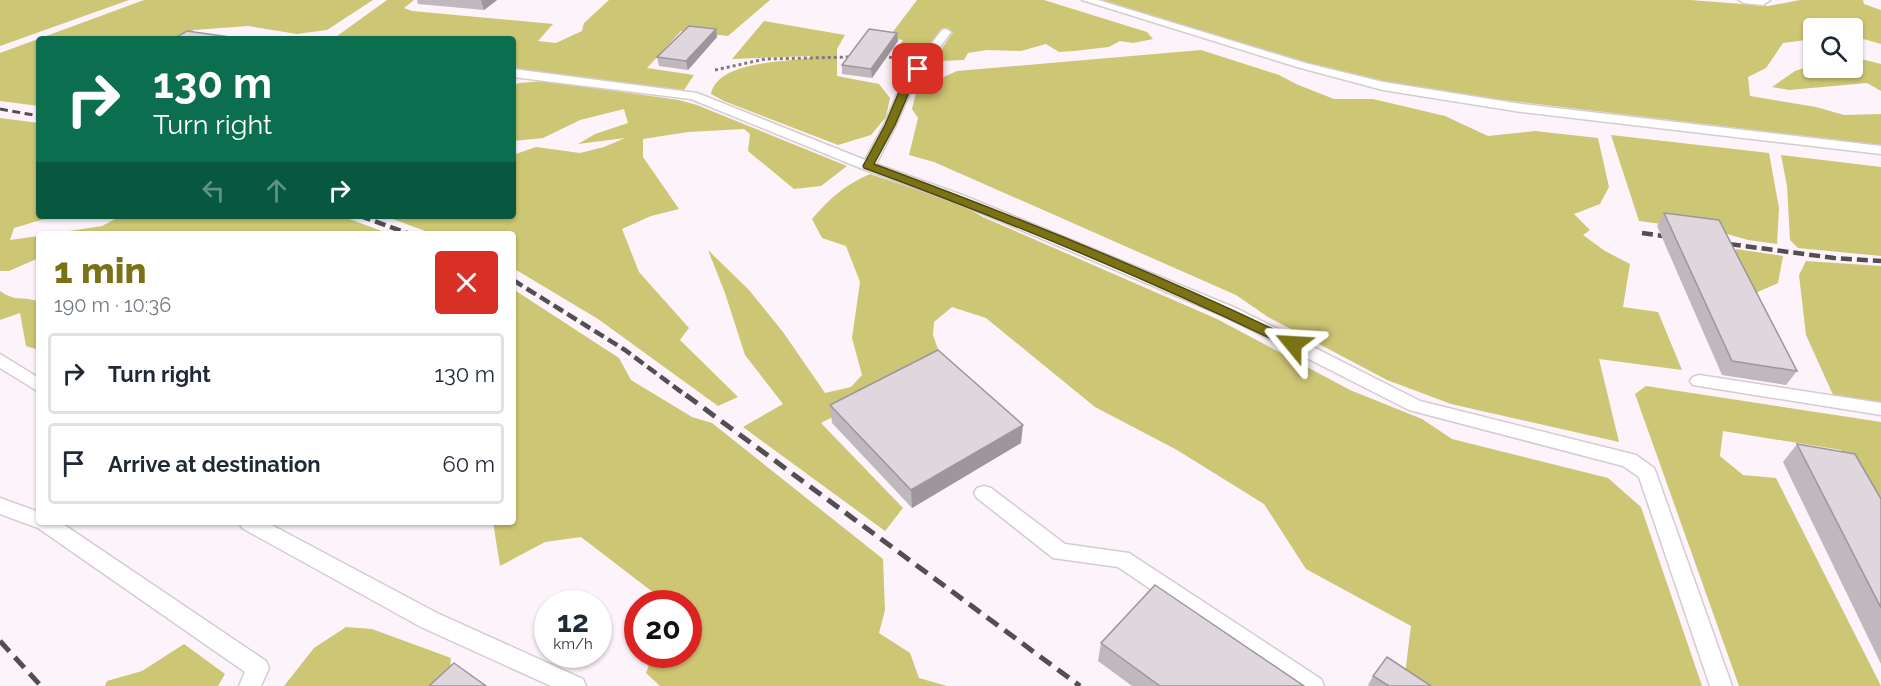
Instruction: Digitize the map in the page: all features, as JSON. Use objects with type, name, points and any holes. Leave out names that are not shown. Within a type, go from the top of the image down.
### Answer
[{"type":"lane","points":[[1087,0],[1301,65],[1383,86],[1521,108],[1881,150]]},
{"type":"lane","points":[[1744,0],[1765,0]]},
{"type":"lane","points":[[868,166],[890,125],[909,80],[946,32]]},
{"type":"lane","points":[[516,74],[693,96],[868,166],[960,199],[1232,313],[1415,406],[1629,459],[1647,473],[1721,686]]},
{"type":"lane","points":[[0,360],[36,384]]},
{"type":"lane","points":[[1699,381],[1881,409]]},
{"type":"lane","points":[[984,493],[1060,552],[1122,559],[1312,686]]},
{"type":"lane","points":[[0,506],[36,519]]},
{"type":"lane","points":[[49,525],[258,668],[250,686]]},
{"type":"lane","points":[[255,525],[429,620],[575,686]]},
{"type":"path","points":[[715,70],[729,64],[765,60],[852,57]]},
{"type":"path","points":[[873,57],[927,57]]},
{"type":"shaded area","points":[[0,0],[129,0],[0,46]]},
{"type":"shaded area","points":[[144,0],[373,0],[327,30],[297,34],[248,26],[194,30],[179,36],[46,36]]},
{"type":"shaded area","points":[[387,0],[414,0],[404,8],[412,11],[553,24],[538,41],[556,43],[582,31],[584,23],[609,0],[770,0],[728,36],[681,31],[647,68],[694,75],[684,90],[516,69],[516,36],[337,36]]},
{"type":"shaded area","points":[[917,0],[1044,0],[1147,32],[1153,39],[1133,43],[1120,41],[1109,47],[1059,52],[1046,44],[1021,51],[987,50],[968,53],[964,60],[941,61],[937,56],[953,32],[946,28],[921,53],[894,54],[903,40],[875,36],[892,33]]},
{"type":"shaded area","points":[[1100,0],[1690,0],[1768,6],[1800,0],[1863,0],[1864,4],[1881,10],[1881,44],[1863,39],[1863,18],[1803,18],[1803,40],[1783,43],[1766,68],[1748,77],[1750,96],[1816,107],[1844,115],[1881,114],[1881,145],[1469,96],[1385,83],[1303,62]]},
{"type":"shaded area","points":[[764,21],[845,35],[837,49],[837,76],[879,84],[890,98],[886,117],[871,135],[838,145],[711,94],[716,83],[725,75],[738,69],[769,62],[810,58],[811,56],[732,59]]},
{"type":"shaded area","points":[[36,40],[36,106],[0,101],[0,53]]},
{"type":"shaded area","points":[[1201,50],[1279,75],[1334,99],[1373,99],[1445,116],[1488,136],[1535,131],[1598,138],[1609,187],[1600,204],[1574,214],[1590,230],[1583,235],[1605,251],[1630,264],[1623,307],[1658,312],[1682,370],[1599,359],[1619,442],[1451,404],[1387,380],[1268,317],[1236,295],[934,162],[909,155],[918,118],[912,109],[917,89],[957,71]]},
{"type":"shaded area","points":[[1863,60],[1881,64],[1881,91],[1867,83],[1789,90],[1772,87],[1795,71],[1803,68],[1803,78],[1863,78]]},
{"type":"shaded area","points":[[544,81],[679,100],[697,105],[847,166],[821,186],[794,189],[748,151],[750,134],[744,129],[688,132],[643,139],[643,157],[679,209],[651,216],[622,229],[639,272],[689,328],[680,340],[738,397],[718,406],[598,319],[516,270],[516,231],[425,231],[393,219],[516,219],[516,154],[536,147],[580,153],[604,147],[625,138],[578,144],[595,134],[628,123],[624,109],[580,120],[543,138],[516,141],[516,84]]},
{"type":"shaded area","points":[[0,118],[36,123],[36,219],[44,219],[14,228],[10,240],[36,236],[36,259],[9,271],[0,271]]},
{"type":"shaded area","points":[[1611,135],[1769,153],[1779,208],[1777,244],[1748,240],[1720,232],[1639,221]]},
{"type":"shaded area","points":[[1781,155],[1881,167],[1881,256],[1798,248],[1790,240],[1787,186]]},
{"type":"shaded area","points":[[870,174],[960,204],[983,217],[1217,319],[1350,390],[1422,419],[1452,439],[1608,478],[1641,507],[1702,686],[1422,686],[1405,674],[1411,626],[1306,569],[1264,504],[1177,450],[1095,407],[986,318],[952,307],[934,322],[933,335],[942,361],[821,423],[903,508],[885,531],[743,427],[783,404],[745,355],[708,250],[749,290],[783,332],[825,393],[851,387],[862,375],[852,338],[860,282],[846,246],[822,238],[812,219],[838,193],[853,182]]},
{"type":"shaded area","points":[[115,219],[349,219],[382,231],[70,231],[102,226]]},
{"type":"shaded area","points":[[1736,249],[1783,256],[1778,283],[1751,295],[1731,257]]},
{"type":"shaded area","points":[[1806,261],[1881,266],[1881,405],[1834,397],[1806,335],[1799,275]]},
{"type":"shaded area","points":[[0,291],[11,297],[36,301],[36,349],[26,346],[20,313],[0,320]]},
{"type":"shaded area","points":[[516,291],[619,358],[631,380],[692,417],[712,423],[883,559],[885,610],[879,633],[910,653],[919,678],[947,686],[660,686],[646,673],[648,668],[702,668],[702,590],[650,590],[581,537],[545,542],[500,566],[493,525],[516,525]]},
{"type":"shaded area","points":[[1646,386],[1881,422],[1881,518],[1859,489],[1841,450],[1723,431],[1720,456],[1743,475],[1776,478],[1881,686],[1739,686],[1635,394]]},
{"type":"shaded area","points":[[346,627],[372,629],[451,658],[449,678],[440,686],[284,686],[314,648]]},
{"type":"shaded area","points":[[184,644],[225,674],[218,686],[105,686],[107,681],[142,671]]},
{"type":"building","points":[[689,26],[716,29],[686,61],[657,57]]},
{"type":"building","points":[[869,29],[897,33],[871,69],[842,65]]},
{"type":"building","points":[[187,31],[223,36],[178,36]]},
{"type":"building","points":[[1664,213],[1719,220],[1797,371],[1732,361]]},
{"type":"building","points":[[938,350],[1023,425],[911,490],[830,405]]},
{"type":"building","points":[[1797,444],[1855,454],[1881,499],[1881,608]]},
{"type":"building","points":[[1155,585],[1304,686],[1160,686],[1101,643]]},
{"type":"building","points":[[1387,657],[1431,686],[1389,686],[1373,676]]},
{"type":"building","points":[[454,663],[486,686],[429,686]]},
{"type":"railway","points":[[0,109],[36,115]]},
{"type":"railway","points":[[368,219],[402,231]]},
{"type":"railway","points":[[1642,233],[1678,238]]},
{"type":"railway","points":[[1714,242],[1834,258],[1881,261]]},
{"type":"railway","points":[[516,282],[625,350],[688,397]]},
{"type":"railway","points":[[686,395],[1080,686]]},
{"type":"railway","points":[[0,641],[41,686]]},
{"type":"route","points":[[918,69],[909,80],[890,125],[868,166],[960,199],[1211,304],[1293,344]]}]
